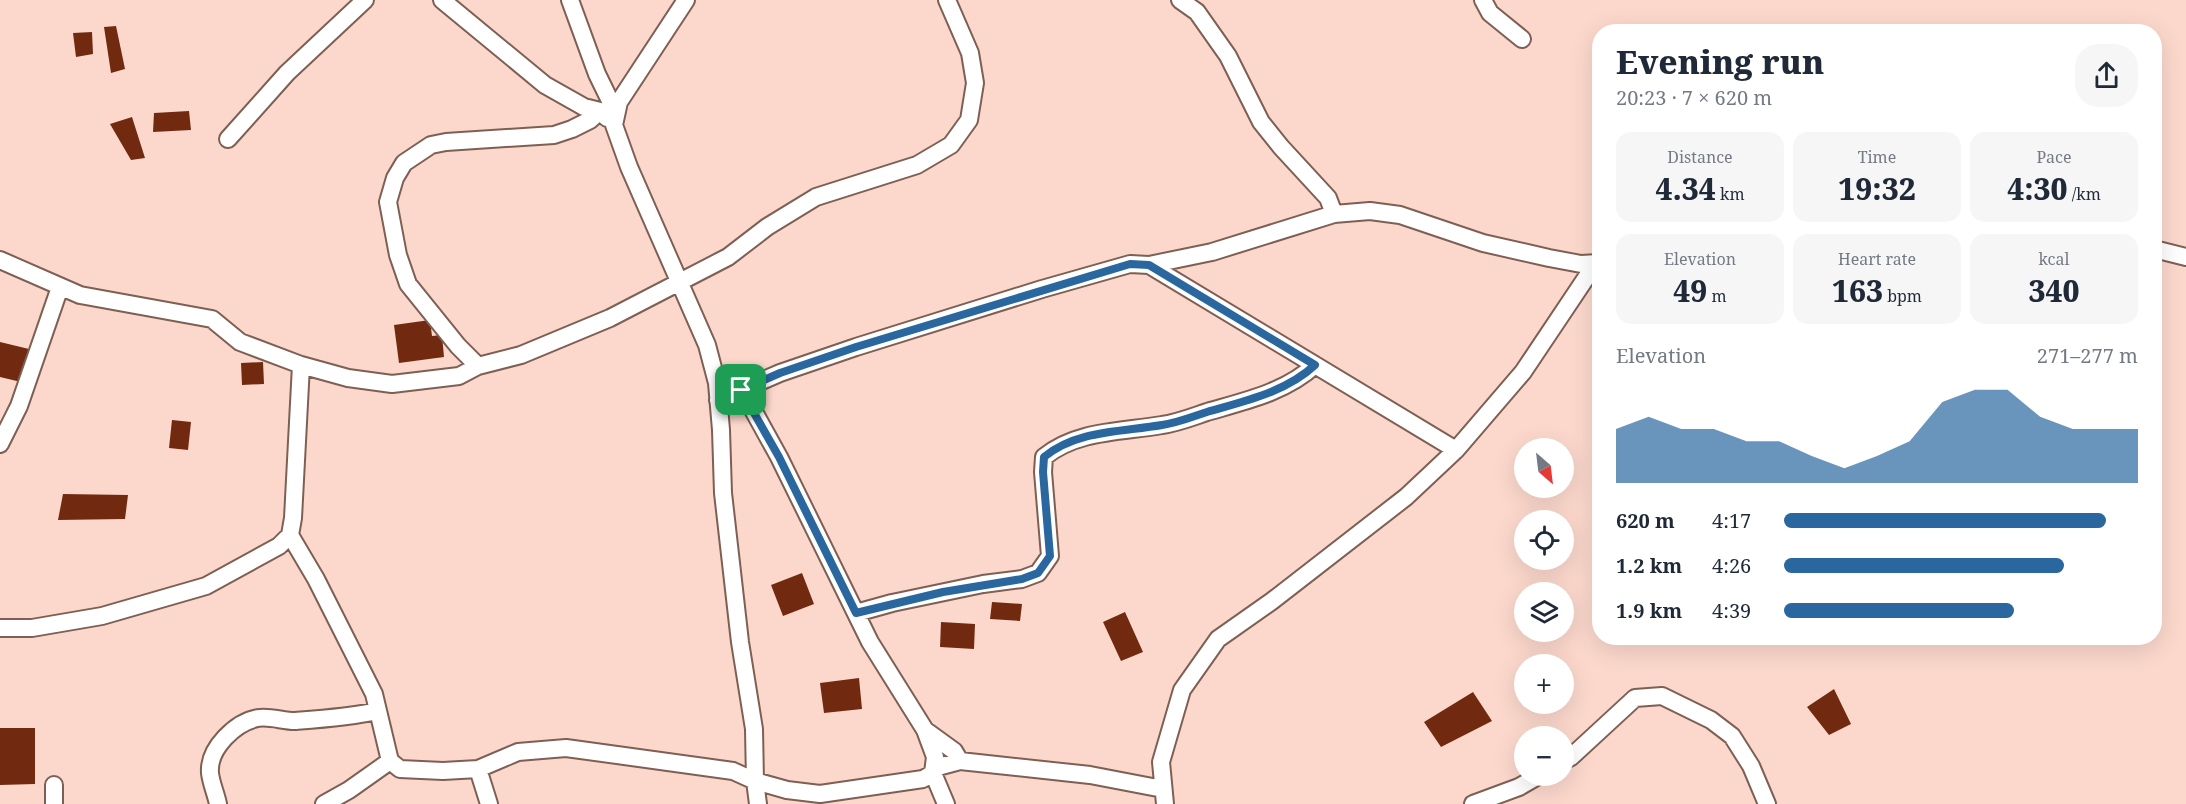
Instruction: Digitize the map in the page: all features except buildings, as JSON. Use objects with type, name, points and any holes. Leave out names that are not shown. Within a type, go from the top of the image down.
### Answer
[{"type":"street","points":[[228,139],[287,73],[365,0]]},
{"type":"street","points":[[442,0],[546,85],[584,106],[610,116]]},
{"type":"street","points":[[570,0],[629,167],[706,345],[717,383],[723,493],[740,642],[754,729],[758,804]]},
{"type":"street","points":[[478,366],[458,346],[408,284],[398,255],[388,202],[394,178],[404,163],[431,145],[554,135],[590,120],[610,116],[686,0]]},
{"type":"street","points":[[0,260],[80,295],[212,319],[240,342],[301,365],[348,378],[392,384],[459,376],[478,366],[521,355],[599,323],[728,257],[767,227],[816,197],[917,165],[951,145],[969,120],[975,83],[970,53],[947,0]]},
{"type":"street","points":[[1180,0],[1197,12],[1228,56],[1261,122],[1328,198],[1334,214]]},
{"type":"street","points":[[1483,0],[1490,13],[1522,39]]},
{"type":"street","points":[[718,400],[780,373],[856,347],[1031,293],[1130,264],[1149,265],[1212,252],[1334,214],[1370,211],[1400,215],[1484,243],[1549,258],[1581,264],[1592,263]]},
{"type":"street","points":[[2162,251],[2186,256]]},
{"type":"street","points":[[1149,265],[1456,450]]},
{"type":"street","points":[[290,535],[316,579],[374,694],[390,761],[400,769],[443,771],[478,769],[518,752],[566,748],[733,771],[755,781],[787,790],[820,794],[923,779],[933,770],[960,761],[1090,775],[1164,796],[1161,762],[1182,690],[1218,639],[1272,601],[1406,497],[1456,450],[1523,372],[1592,272]]},
{"type":"street","points":[[0,444],[19,406],[60,286]]},
{"type":"street","points":[[0,628],[32,628],[102,616],[206,586],[279,546],[290,535],[293,518],[301,365]]},
{"type":"street","points":[[856,613],[891,603],[973,586],[1022,579],[1038,573],[1050,556],[1043,472],[1044,457],[1054,449],[1080,438],[1165,425],[1261,396],[1300,379],[1315,365]]},
{"type":"street","points":[[741,390],[779,457],[870,642],[925,730],[935,756],[933,770],[946,804]]},
{"type":"street","points":[[1574,754],[1635,698],[1662,696],[1711,720],[1732,736],[1752,766],[1767,804]]},
{"type":"street","points":[[218,804],[210,771],[214,754],[236,728],[248,721],[261,718],[292,721],[377,711]]},
{"type":"street","points":[[925,730],[954,751],[960,761]]},
{"type":"street","points":[[324,804],[350,790],[390,761]]},
{"type":"street","points":[[478,769],[489,804]]},
{"type":"street","points":[[54,785],[54,804]]},
{"type":"street","points":[[1473,804],[1521,786]]},
{"type":"route","points":[[1130,264],[1149,265],[1315,365],[1300,379],[1261,396],[1165,425],[1080,438],[1054,449],[1044,457],[1043,472],[1050,556],[1038,573],[1022,579],[943,592],[856,613],[779,457],[741,390],[780,373],[856,347],[1130,264]]}]
